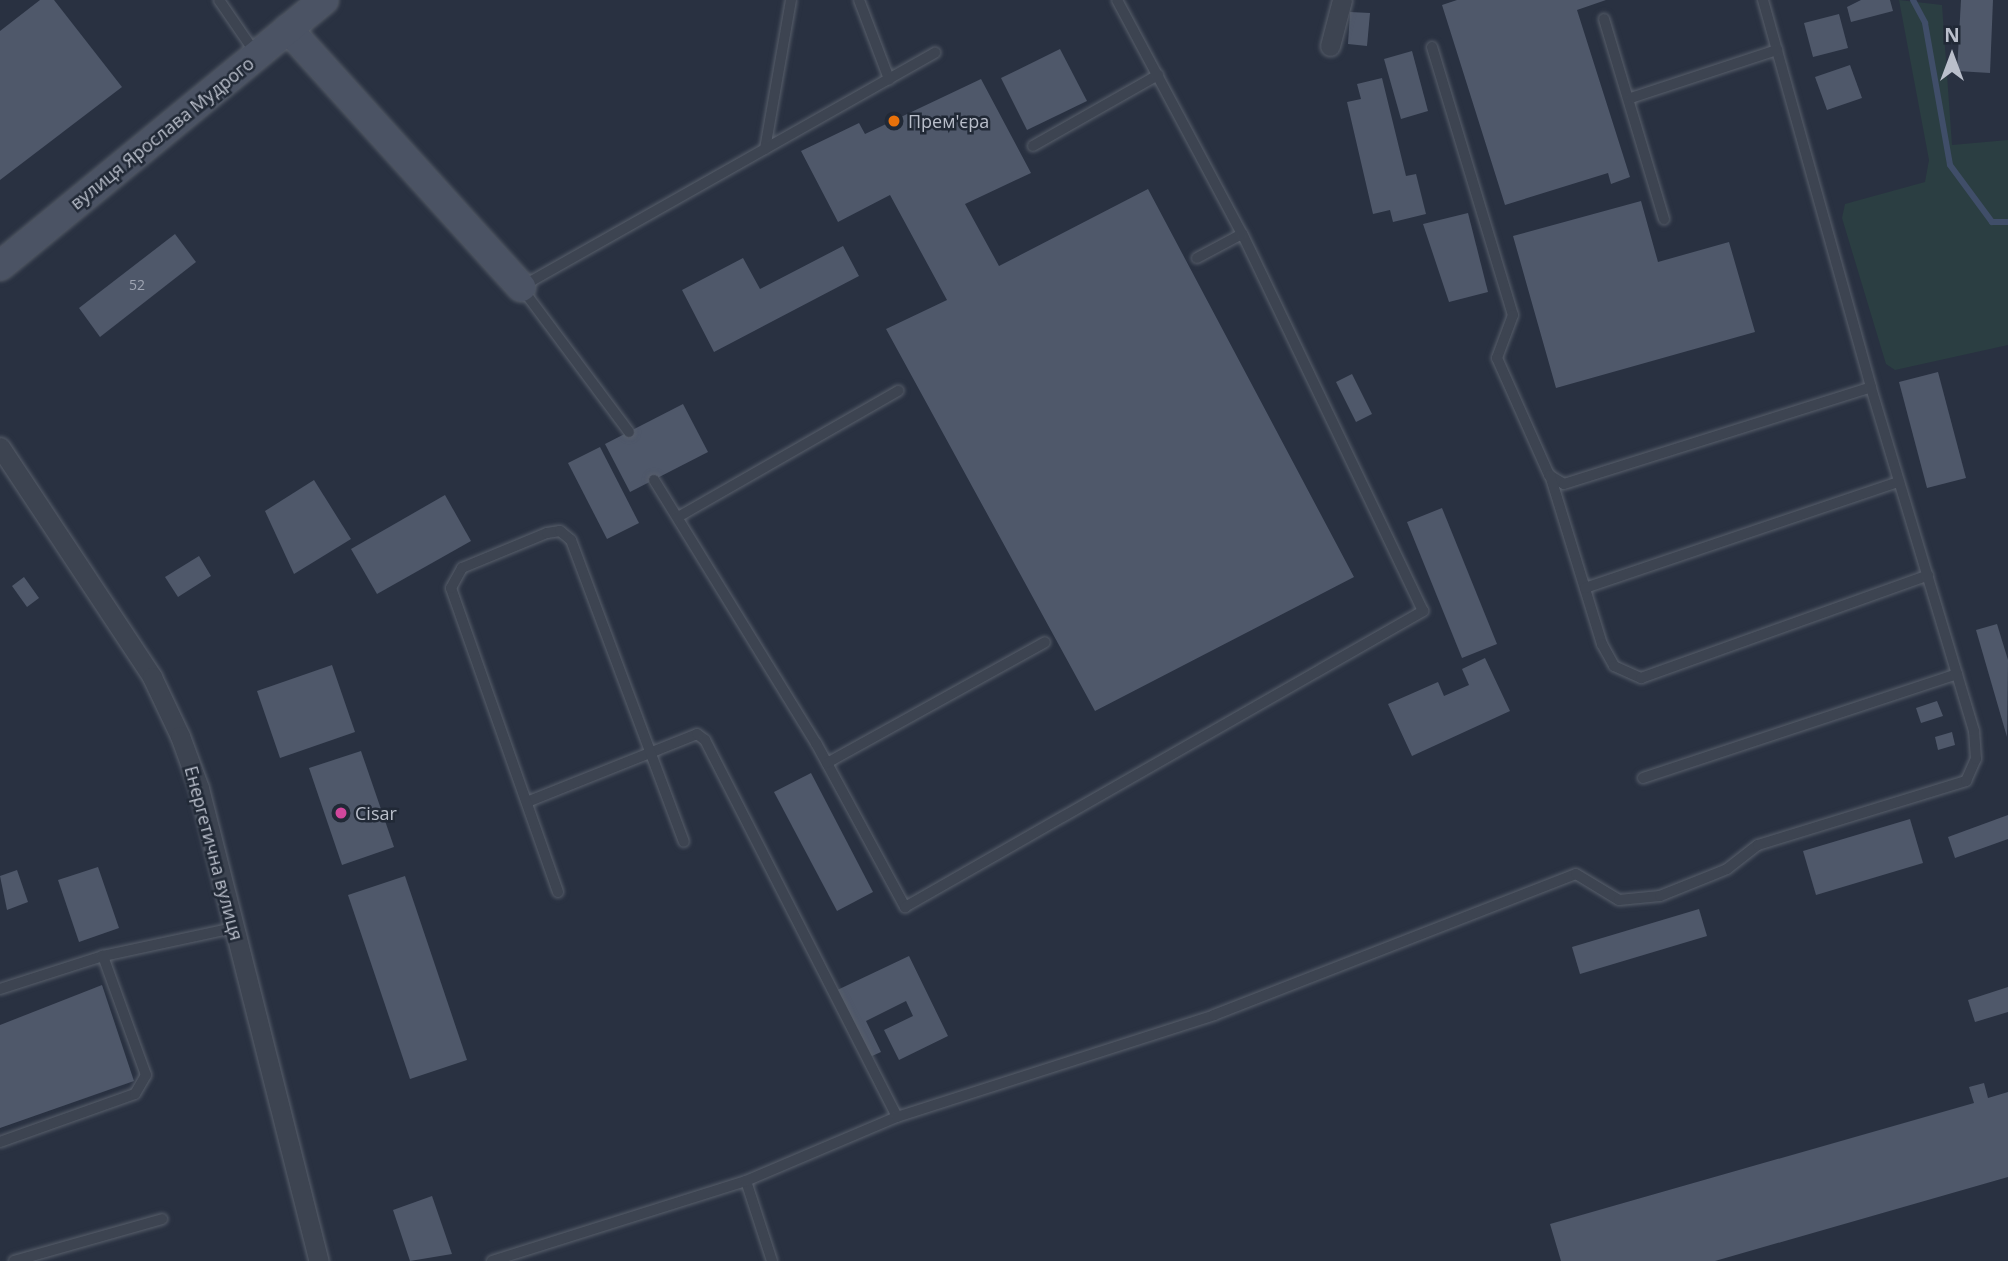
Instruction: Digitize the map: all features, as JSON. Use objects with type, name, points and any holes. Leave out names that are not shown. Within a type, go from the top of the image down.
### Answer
[{"type":"main road","name":"вулиця Ярослава Мудрого","points":[[0,266],[324,0]]},
{"type":"main road","points":[[288,29],[521,287]]},
{"type":"street","points":[[1330,46],[1342,0]]},
{"type":"street","name":"Енергетична вулиця","points":[[0,447],[152,677],[199,788],[319,1261]]},
{"type":"lane","points":[[219,0],[257,55]]},
{"type":"lane","points":[[765,149],[791,0]]},
{"type":"lane","points":[[859,0],[889,79]]},
{"type":"lane","points":[[654,480],[827,763],[905,907],[1423,611],[1242,234],[1117,0]]},
{"type":"lane","points":[[492,1261],[746,1181],[897,1117],[1214,1015],[1576,874],[1619,900],[1660,896],[1727,869],[1758,845],[1966,781],[1976,759],[1975,740],[1871,387],[1763,0]]},
{"type":"lane","points":[[1604,19],[1631,98],[1664,219]]},
{"type":"lane","points":[[1432,47],[1513,315],[1497,358],[1549,475],[1585,588],[1614,666],[1641,678],[1928,575]]},
{"type":"lane","points":[[1631,98],[1777,50]]},
{"type":"lane","points":[[629,432],[521,287],[935,52]]},
{"type":"lane","points":[[1033,146],[1158,75]]},
{"type":"lane","points":[[1197,258],[1242,234]]},
{"type":"lane","points":[[1549,475],[1564,484],[1871,387]]},
{"type":"lane","points":[[678,517],[898,391]]},
{"type":"lane","points":[[1585,588],[1899,482]]},
{"type":"lane","points":[[558,892],[452,588],[462,568],[547,533],[560,531],[571,540],[684,842]]},
{"type":"lane","points":[[827,763],[1045,642]]},
{"type":"lane","points":[[1643,778],[1957,674]]},
{"type":"lane","points":[[527,802],[696,734],[705,740],[897,1117]]},
{"type":"lane","points":[[0,989],[103,956],[234,929]]},
{"type":"lane","points":[[0,1142],[135,1094],[146,1075],[103,956]]},
{"type":"lane","points":[[746,1181],[772,1261]]},
{"type":"lane","points":[[14,1261],[162,1219]]},
{"type":"green space","points":[[1899,0],[1942,5],[1952,145],[2008,140],[2008,345],[1895,370],[1886,364],[1842,218],[1845,204],[1925,182],[1929,160]]},
{"type":"building","points":[[40,0],[54,0],[122,87],[0,180],[0,31]]},
{"type":"building","points":[[1457,0],[1606,0],[1577,10],[1630,177],[1611,184],[1608,173],[1505,205],[1442,5]]},
{"type":"building","points":[[1861,0],[1890,0],[1893,11],[1851,22],[1847,7]]},
{"type":"building","points":[[1961,0],[1993,0],[1990,73],[1957,71]]},
{"type":"building","points":[[1350,12],[1370,13],[1367,46],[1348,44]]},
{"type":"building","points":[[1839,14],[1848,48],[1813,57],[1804,23]]},
{"type":"building","points":[[1060,49],[1087,101],[1027,130],[1001,78]]},
{"type":"building","points":[[1412,51],[1428,111],[1401,119],[1384,59]]},
{"type":"building","points":[[1850,65],[1862,98],[1827,110],[1815,77]]},
{"type":"building","points":[[1382,78],[1406,176],[1416,174],[1426,214],[1393,222],[1390,210],[1373,214],[1347,102],[1361,99],[1357,84]]},
{"type":"building","points":[[981,79],[1031,173],[965,204],[999,266],[1148,189],[1354,577],[1095,711],[886,329],[947,300],[890,195],[838,222],[801,151],[859,123],[865,134]]},
{"type":"building","points":[[1641,201],[1658,262],[1729,242],[1755,332],[1556,388],[1513,236]]},
{"type":"building","points":[[1468,213],[1488,292],[1449,302],[1423,224]]},
{"type":"building","points":[[175,234],[196,262],[100,337],[79,308]]},
{"type":"building","points":[[843,246],[859,276],[714,352],[682,290],[743,258],[760,289]]},
{"type":"building","points":[[1938,372],[1966,478],[1927,488],[1899,382]]},
{"type":"building","points":[[1352,374],[1372,414],[1356,422],[1336,382]]},
{"type":"building","points":[[683,404],[708,452],[630,492],[605,444]]},
{"type":"building","points":[[600,447],[639,523],[607,539],[568,463]]},
{"type":"building","points":[[314,480],[351,539],[294,574],[265,511]]},
{"type":"building","points":[[445,495],[471,541],[377,594],[351,549]]},
{"type":"building","points":[[1442,508],[1497,644],[1462,658],[1407,522]]},
{"type":"building","points":[[199,556],[211,576],[178,597],[165,577]]},
{"type":"building","points":[[24,577],[39,598],[27,607],[12,586]]},
{"type":"building","points":[[1997,624],[2008,660],[2007,737],[1976,630]]},
{"type":"building","points":[[1485,658],[1510,711],[1412,756],[1388,704],[1438,682],[1444,696],[1469,685],[1462,669]]},
{"type":"building","points":[[332,665],[355,732],[280,758],[257,691]]},
{"type":"building","points":[[1937,701],[1943,716],[1921,723],[1916,708]]},
{"type":"building","points":[[1952,732],[1955,745],[1938,750],[1935,737]]},
{"type":"building","points":[[361,751],[394,847],[342,865],[309,768]]},
{"type":"building","points":[[811,773],[873,892],[837,911],[774,792]]},
{"type":"building","points":[[2008,815],[2008,839],[1955,858],[1948,837]]},
{"type":"building","points":[[1910,819],[1923,863],[1816,895],[1803,851]]},
{"type":"building","points":[[98,867],[119,928],[79,942],[58,880]]},
{"type":"building","points":[[17,870],[28,902],[7,910],[0,876]]},
{"type":"building","points":[[405,876],[467,1060],[410,1079],[348,895]]},
{"type":"building","points":[[1699,909],[1707,936],[1580,974],[1572,947]]},
{"type":"building","points":[[909,956],[948,1036],[899,1060],[884,1030],[913,1016],[906,1001],[866,1021],[881,1052],[863,1060],[831,993]]},
{"type":"building","points":[[102,985],[134,1081],[0,1128],[0,1025]]},
{"type":"building","points":[[2008,987],[2008,1012],[1975,1022],[1968,1000]]},
{"type":"building","points":[[1984,1083],[1988,1098],[2008,1092],[2008,1177],[1715,1261],[1561,1261],[1550,1224],[1974,1103],[1969,1087]]},
{"type":"building","points":[[432,1196],[452,1254],[410,1261],[393,1210]]},
{"type":"waterway","points":[[1913,0],[1925,23],[1950,165],[1992,222],[2008,222]]},
{"type":"place","name":"Прем'єра","points":[[894,121]]},
{"type":"place","name":"Cisar","points":[[341,813]]}]
